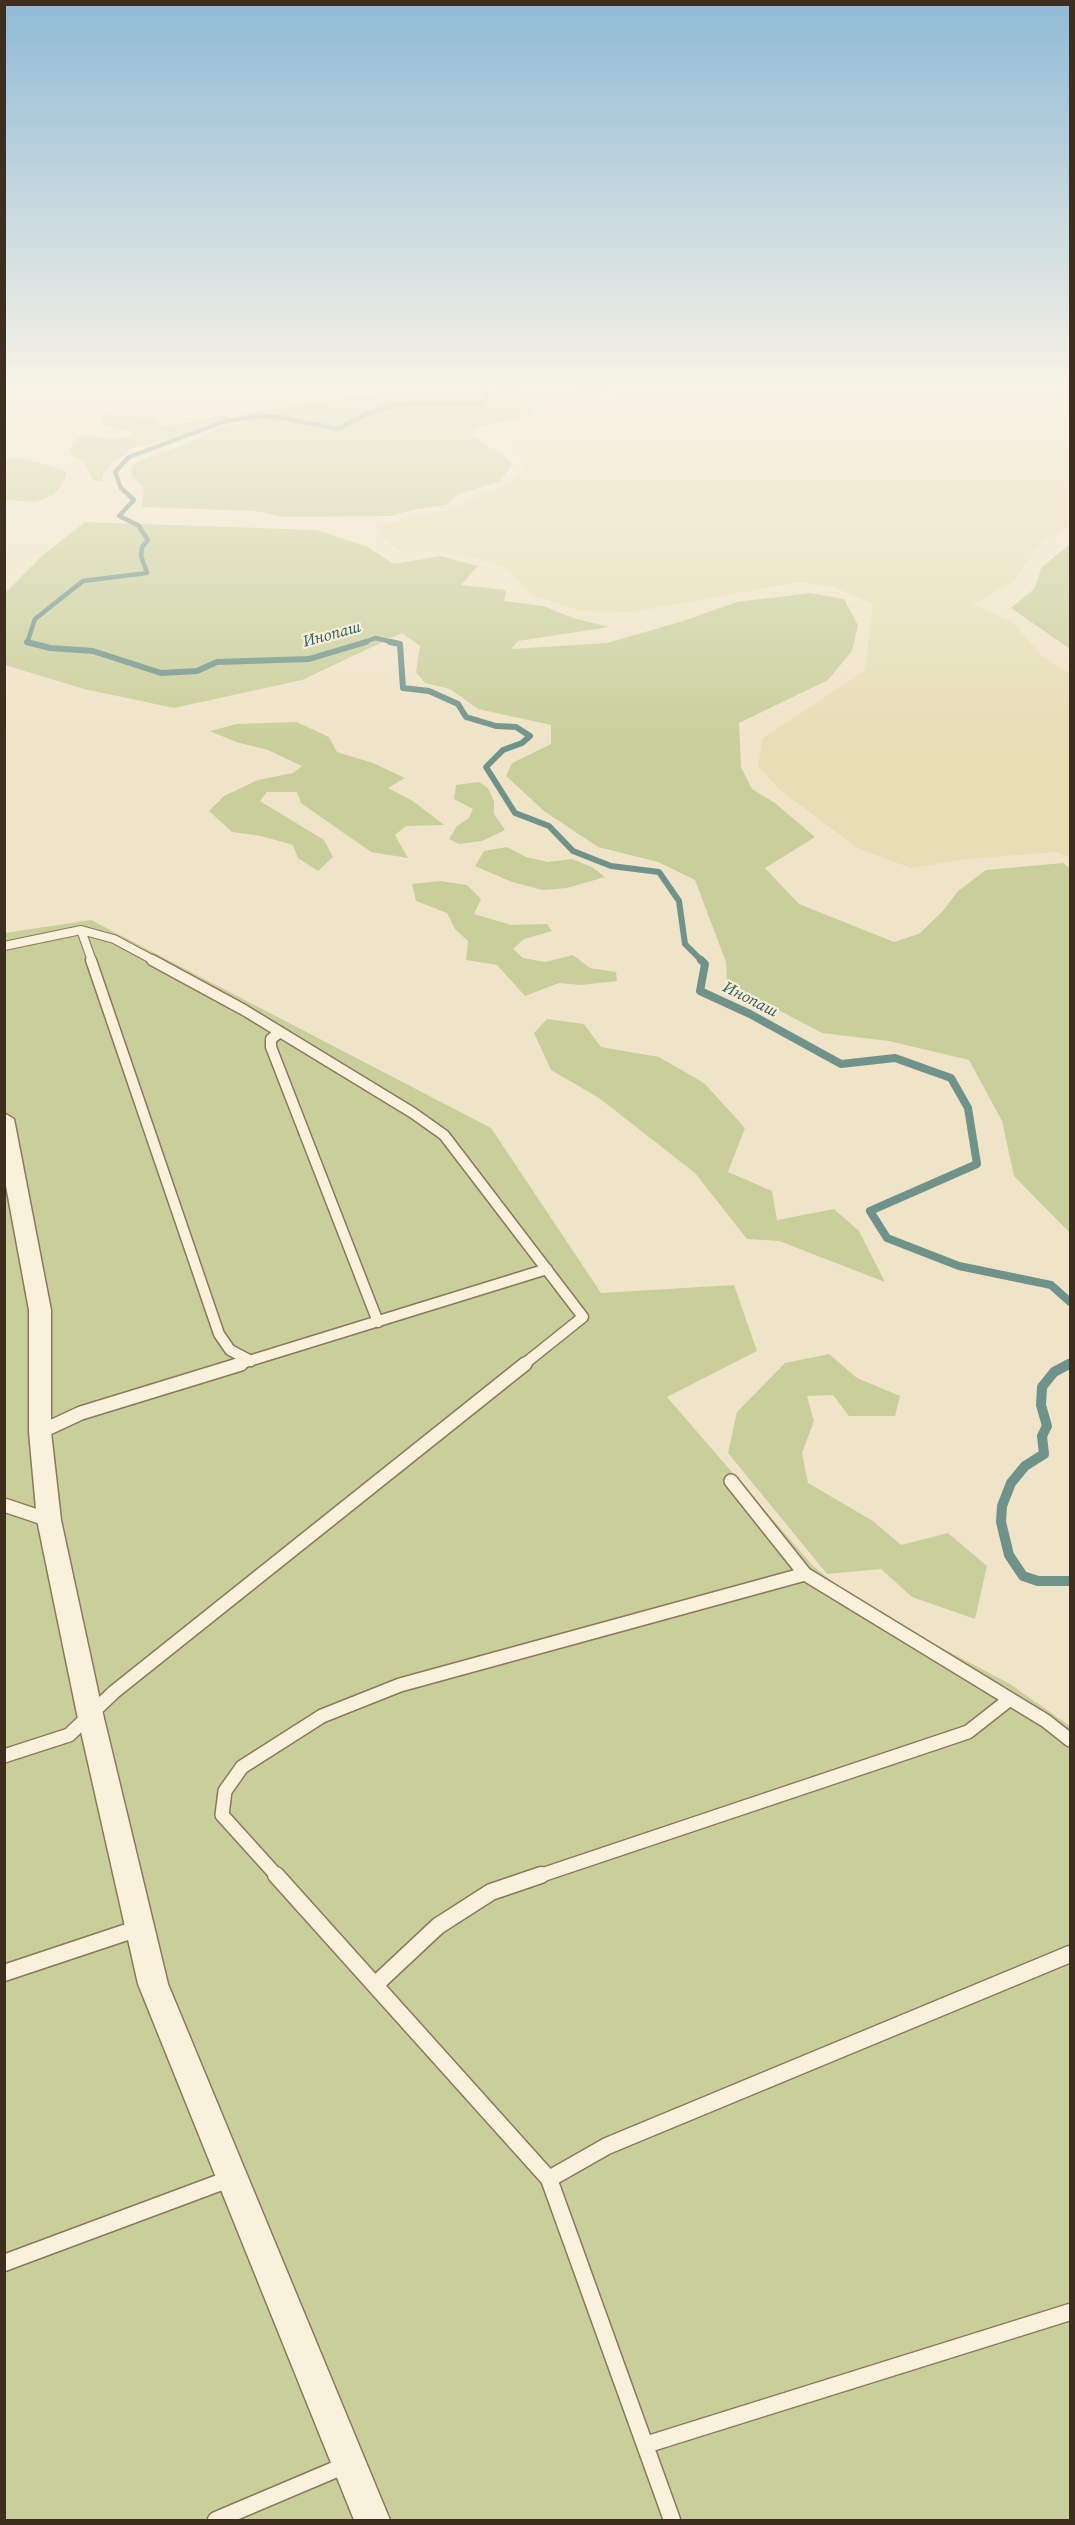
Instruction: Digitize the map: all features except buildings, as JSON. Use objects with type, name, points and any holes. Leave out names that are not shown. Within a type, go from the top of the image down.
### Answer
[{"type":"street","points":[[6,1130],[40,1310],[42,1344],[40,1432],[49,1520],[90,1714],[153,1984],[347,2465],[372,2520]]},
{"type":"lane","points":[[4,946],[81,930],[114,939],[280,1032],[413,1113],[444,1136],[583,1317],[196,1626],[90,1714],[69,1735],[4,1756]]},
{"type":"lane","points":[[81,930],[219,1334],[230,1350],[251,1361]]},
{"type":"lane","points":[[280,1032],[271,1039],[271,1047],[378,1322]]},
{"type":"lane","points":[[40,1432],[81,1413],[547,1269]]},
{"type":"lane","points":[[731,1481],[805,1574],[1046,1721],[1071,1740]]},
{"type":"lane","points":[[4,1505],[49,1520]]},
{"type":"lane","points":[[672,2520],[549,2179],[222,1815],[225,1791],[242,1767],[322,1716],[400,1685],[805,1574]]},
{"type":"lane","points":[[375,1985],[438,1926],[491,1893],[968,1732],[1010,1699]]},
{"type":"lane","points":[[4,1973],[139,1928]]},
{"type":"lane","points":[[549,2179],[607,2146],[1071,1954]]},
{"type":"lane","points":[[4,2263],[232,2177]]},
{"type":"lane","points":[[645,2445],[1071,2312]]},
{"type":"lane","points":[[216,2520],[347,2465]]},
{"type":"shaded area","points":[[450,509],[1070,509],[1070,526],[1042,542],[1014,581],[973,604],[1014,623],[1041,655],[1070,674],[1070,857],[1056,852],[966,859],[911,868],[859,849],[780,790],[758,766],[762,739],[865,670],[873,604],[834,587],[799,582],[633,612],[581,611],[531,595],[508,569],[479,559],[441,552],[401,552],[381,536],[378,526]]},
{"type":"green space","points":[[194,509],[420,509],[391,516],[283,517],[255,511]]},
{"type":"green space","points":[[85,522],[316,530],[366,546],[394,564],[440,556],[478,566],[461,585],[506,590],[504,601],[543,606],[573,618],[609,627],[518,641],[511,649],[607,643],[683,621],[737,602],[810,593],[844,599],[858,625],[852,651],[828,680],[739,723],[741,767],[752,789],[775,803],[815,837],[765,868],[799,904],[894,942],[919,934],[942,912],[958,891],[986,870],[1063,863],[1070,868],[1070,1233],[1014,1176],[1002,1121],[969,1060],[889,1041],[822,1033],[727,983],[726,962],[695,880],[658,862],[598,847],[544,811],[506,776],[512,763],[551,744],[551,725],[478,709],[450,689],[425,683],[416,672],[420,646],[402,633],[302,680],[174,708],[84,689],[5,665],[5,593],[43,555]]},
{"type":"green space","points":[[1070,544],[1070,649],[1011,608],[1034,589],[1042,567]]},
{"type":"green space","points":[[297,722],[329,737],[337,752],[373,763],[405,778],[388,788],[413,801],[444,825],[406,826],[395,835],[408,858],[371,852],[301,803],[297,792],[267,792],[260,801],[324,840],[333,857],[318,871],[298,858],[293,845],[261,836],[232,832],[209,811],[224,796],[258,780],[293,773],[302,766],[268,750],[236,742],[210,731],[237,724]]},
{"type":"green space","points":[[479,782],[488,788],[494,801],[494,814],[505,830],[482,841],[459,844],[449,839],[457,826],[469,818],[473,809],[454,799],[456,785]]},
{"type":"green space","points":[[507,847],[526,857],[548,862],[572,859],[592,867],[605,877],[567,888],[543,890],[512,882],[475,866],[484,851]]},
{"type":"green space","points":[[440,881],[467,885],[481,899],[474,914],[511,925],[547,924],[552,931],[524,939],[513,949],[523,958],[545,962],[573,955],[590,968],[616,972],[617,981],[581,985],[559,983],[525,996],[497,965],[466,960],[468,941],[455,929],[447,913],[416,901],[412,884]]},
{"type":"green space","points":[[91,920],[491,1128],[601,1293],[734,1285],[757,1351],[667,1397],[813,1566],[844,1591],[908,1630],[1010,1684],[1070,1726],[1070,2520],[5,2520],[5,933]]},
{"type":"green space","points":[[547,1019],[584,1024],[601,1047],[659,1057],[704,1083],[745,1128],[728,1172],[772,1191],[777,1220],[834,1209],[859,1231],[885,1282],[779,1241],[747,1239],[695,1173],[599,1098],[551,1070],[534,1033]]},
{"type":"green space","points":[[829,1354],[857,1378],[900,1396],[895,1416],[849,1416],[833,1395],[807,1396],[814,1421],[802,1453],[808,1483],[873,1521],[901,1545],[948,1533],[987,1566],[975,1619],[912,1597],[881,1569],[827,1574],[728,1453],[737,1412],[785,1363]]},
{"type":"waterway","name":"Инопаш","points":[[27,642],[35,619],[83,581],[147,573],[141,556],[142,547],[148,540],[138,525],[119,516],[126,509]]},
{"type":"waterway","name":"Инопаш","points":[[362,643],[375,638],[397,643]]},
{"type":"waterway","name":"Инопаш","points":[[27,642],[50,648],[93,651],[161,673],[197,671],[217,662],[309,659],[366,642]]},
{"type":"waterway","name":"Инопаш","points":[[390,642],[400,644],[403,688],[429,691],[458,704],[466,717],[496,726],[516,727],[530,736],[522,743],[503,750],[486,767],[515,813],[549,826],[573,851],[611,866],[659,872],[679,901],[685,944],[705,964],[700,991],[750,1014],[841,1064],[895,1058],[951,1078],[968,1108],[977,1164],[870,1211],[887,1238],[959,1266],[1051,1285],[1070,1302]]},
{"type":"waterway","name":"Инопаш","points":[[1066,1365],[1070,1363]]},
{"type":"waterway","name":"Инопаш","points":[[1069,1364],[1054,1372],[1042,1387],[1041,1405],[1047,1426],[1042,1436],[1044,1454],[1025,1466],[1011,1483],[1002,1506],[1001,1522],[1009,1555],[1023,1576],[1038,1581],[1070,1581]]}]
